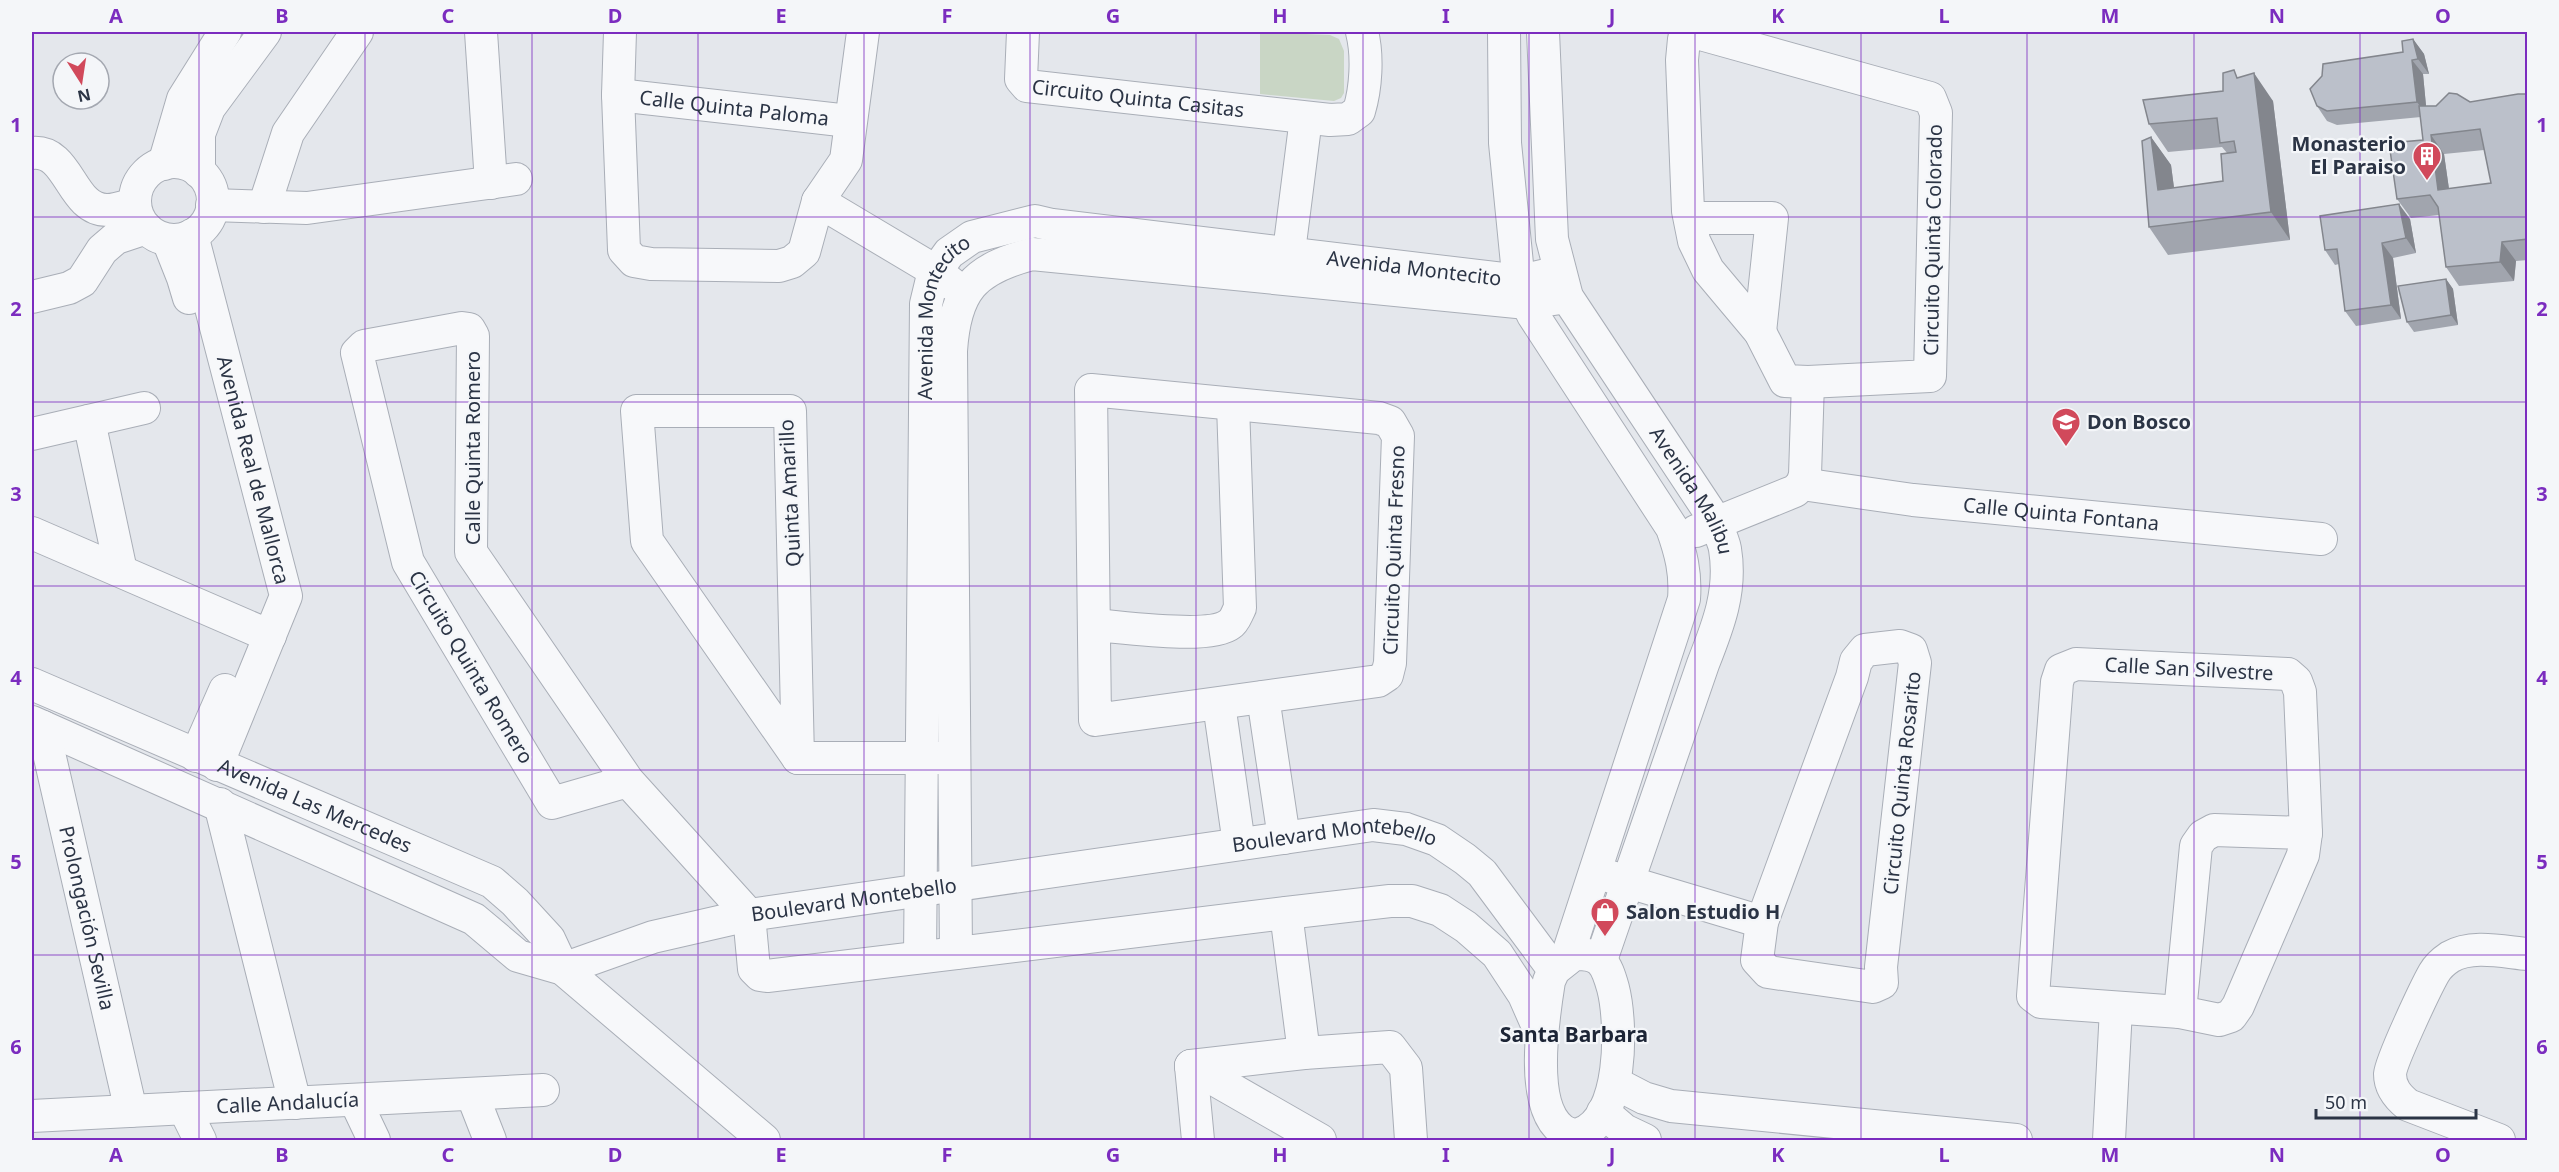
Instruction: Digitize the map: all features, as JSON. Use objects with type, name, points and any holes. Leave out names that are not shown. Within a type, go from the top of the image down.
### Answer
[{"type":"street","points":[[164,164],[183,99],[225,32]]},
{"type":"street","points":[[199,172],[199,134],[209,108],[265,32]]},
{"type":"street","points":[[264,207],[288,133],[357,32]]},
{"type":"street","points":[[212,205],[307,208],[504,181],[481,32]]},
{"type":"street","name":"Calle Quinta Paloma","points":[[620,32],[618,95],[624,250],[634,261],[651,264],[779,266],[792,262],[804,252],[818,201],[846,160],[849,121],[863,32]]},
{"type":"street","name":"Circuito Quinta Casitas","points":[[1023,32],[1021,79],[1027,86],[1330,120],[1348,119],[1359,111],[1364,96],[1362,32]]},
{"type":"street","name":"Avenida Malibu","points":[[1504,32],[1505,143],[1523,292],[1557,354],[1672,528],[1686,576],[1684,599],[1595,872],[1560,965],[1548,981],[1541,1066],[1545,1097],[1554,1132]]},
{"type":"street","name":"Avenida Malibu","points":[[1543,32],[1552,239],[1563,284],[1711,514],[1725,547],[1727,577],[1721,619],[1703,664],[1601,960]]},
{"type":"street","name":"Circuito Quinta Colorado","points":[[1697,33],[1930,98],[1936,113],[1930,376],[1785,381],[1760,332],[1708,270],[1694,241],[1690,218],[1682,60],[1684,39],[1697,33]]},
{"type":"street","name":"Calle Quinta Paloma","points":[[618,95],[849,121]]},
{"type":"street","points":[[1287,266],[1306,118]]},
{"type":"street","points":[[32,153],[37,152],[58,162],[86,204],[160,227]]},
{"type":"street","points":[[32,297],[69,288],[82,281],[102,250],[116,238],[160,227],[202,228],[209,217],[212,193],[207,181],[188,165],[164,164],[152,170],[142,179],[136,191],[160,227]]},
{"type":"street","points":[[818,201],[936,272],[964,293]]},
{"type":"street","points":[[1690,218],[1772,218],[1760,332]]},
{"type":"street","name":"Avenida Montecito","points":[[920,957],[926,304],[932,279],[949,253],[972,237],[1035,221],[1287,266]]},
{"type":"street","name":"Avenida Real de Mallorca","points":[[160,227],[286,596],[261,632],[207,761],[207,798]]},
{"type":"street","name":"Avenida Montecito","points":[[956,953],[951,351],[953,322],[964,293],[982,275],[1005,261],[1032,254],[1287,266],[1523,292],[1563,284]]},
{"type":"street","name":"Calle Quinta Romero","points":[[357,353],[364,346],[462,328],[469,329],[473,336],[471,552],[628,781],[749,915]]},
{"type":"street","name":"Circuito Quinta Romero","points":[[357,353],[408,562],[552,803],[628,781]]},
{"type":"street","points":[[1676,539],[1795,491],[1802,484],[1808,382]]},
{"type":"street","name":"Circuito Quinta Fresno","points":[[1091,390],[1233,405],[1378,418],[1390,422],[1398,435],[1390,663],[1387,675],[1378,681],[1095,720],[1091,390]]},
{"type":"street","points":[[1094,625],[1201,632],[1220,630],[1232,623],[1240,608],[1233,405]]},
{"type":"street","points":[[32,434],[144,408]]},
{"type":"street","name":"Quinta Amarillo","points":[[637,411],[790,411],[798,758],[647,541],[637,411]]},
{"type":"street","points":[[88,421],[120,571]]},
{"type":"street","name":"Calle Quinta Fontana","points":[[1802,484],[1913,500],[2321,539]]},
{"type":"street","points":[[32,533],[261,632]]},
{"type":"street","name":"Circuito Quinta Rosarito","points":[[1900,646],[1911,650],[1915,663],[1882,955],[1881,982],[1873,987],[1768,972],[1757,960],[1762,922],[1856,661],[1865,650],[1900,646]]},
{"type":"street","name":"Calle San Silvestre","points":[[2076,664],[2288,674],[2296,681],[2300,692],[2306,833],[2303,855],[2232,1016],[2219,1020],[2180,1012],[2041,1002],[2033,996],[2057,682],[2061,670],[2076,664]]},
{"type":"street","name":"Avenida Las Mercedes","points":[[32,684],[492,882],[515,902],[549,939],[562,969]]},
{"type":"street","points":[[1263,697],[1284,838]]},
{"type":"street","points":[[1219,704],[1239,844]]},
{"type":"street","name":"Avenida Las Mercedes","points":[[37,725],[207,798],[474,919],[518,956],[562,969],[764,1140]]},
{"type":"street","name":"Prolongación Sevilla","points":[[37,725],[131,1111]]},
{"type":"street","points":[[798,758],[955,758]]},
{"type":"street","points":[[207,798],[295,1103]]},
{"type":"street","name":"Boulevard Montebello","points":[[1542,1036],[1524,995],[1497,954],[1466,927],[1440,910],[1412,901],[1390,901],[1286,913],[766,976],[760,975],[754,969],[749,915],[1373,825],[1406,829],[1437,840],[1482,873],[1560,965]]},
{"type":"street","points":[[2180,1012],[2196,846],[2203,836],[2214,830],[2306,833]]},
{"type":"street","points":[[1595,872],[1762,922]]},
{"type":"street","points":[[1286,913],[1304,1053]]},
{"type":"street","points":[[562,969],[653,937],[749,915]]},
{"type":"street","points":[[2499,1140],[2408,1105],[2392,1087],[2391,1067],[2433,974],[2445,960],[2453,955],[2472,950],[2528,954]]},
{"type":"street","points":[[1560,965],[1574,954],[1590,954],[1601,960],[1609,975],[1618,1016],[1619,1040],[1615,1083],[1592,1127]]},
{"type":"street","points":[[2109,1140],[2116,1009]]},
{"type":"street","points":[[1191,1066],[1304,1053],[1390,1047],[1406,1068],[1411,1140]]},
{"type":"street","points":[[1191,1066],[1198,1140]]},
{"type":"street","points":[[1191,1066],[1320,1140]]},
{"type":"street","points":[[1615,1083],[1644,1098],[1671,1106],[1972,1138],[2016,1140]]},
{"type":"street","name":"Calle Andalucía","points":[[32,1116],[543,1090]]},
{"type":"street","points":[[472,1094],[490,1140]]},
{"type":"street","points":[[355,1100],[374,1140]]},
{"type":"street","points":[[184,1108],[200,1140]]},
{"type":"street","points":[[1554,1132],[1579,1134],[1592,1127],[1624,1130],[1645,1140]]},
{"type":"green space","points":[[1260,32],[1330,35],[1339,39],[1344,51],[1344,93],[1341,98],[1334,101],[1260,94]]},
{"type":"building","points":[[2413,39],[2418,59],[2412,60],[2417,102],[2327,111],[2317,106],[2310,89],[2322,76],[2323,64],[2403,52],[2402,41]]},
{"type":"building","points":[[2234,70],[2237,78],[2254,73],[2271,212],[2149,227],[2142,141],[2151,137],[2158,190],[2223,181],[2221,154],[2236,152],[2234,141],[2220,143],[2217,118],[2149,124],[2143,100],[2223,91],[2223,73]]},
{"type":"building","name":"Monasterio El Paraiso","points":[[2449,93],[2457,94],[2470,102],[2528,94],[2528,239],[2502,242],[2500,262],[2446,267],[2438,207],[2430,195],[2397,199],[2389,143],[2423,140],[2419,106],[2436,106]],"holes":[[[2480,129],[2491,183],[2438,190],[2431,135]]]},
{"type":"building","points":[[2399,204],[2406,238],[2382,243],[2391,305],[2345,311],[2337,249],[2325,250],[2320,216]]},
{"type":"building","points":[[2446,279],[2451,315],[2407,322],[2398,286]]},
{"type":"place","name":"Monasterio El Paraiso","points":[[2427,182]]},
{"type":"place","name":"Don Bosco","points":[[2066,448]]},
{"type":"place","name":"Salon Estudio H","points":[[1605,938]]},
{"type":"district","name":"Santa Barbara","points":[[1574,1035]]}]
